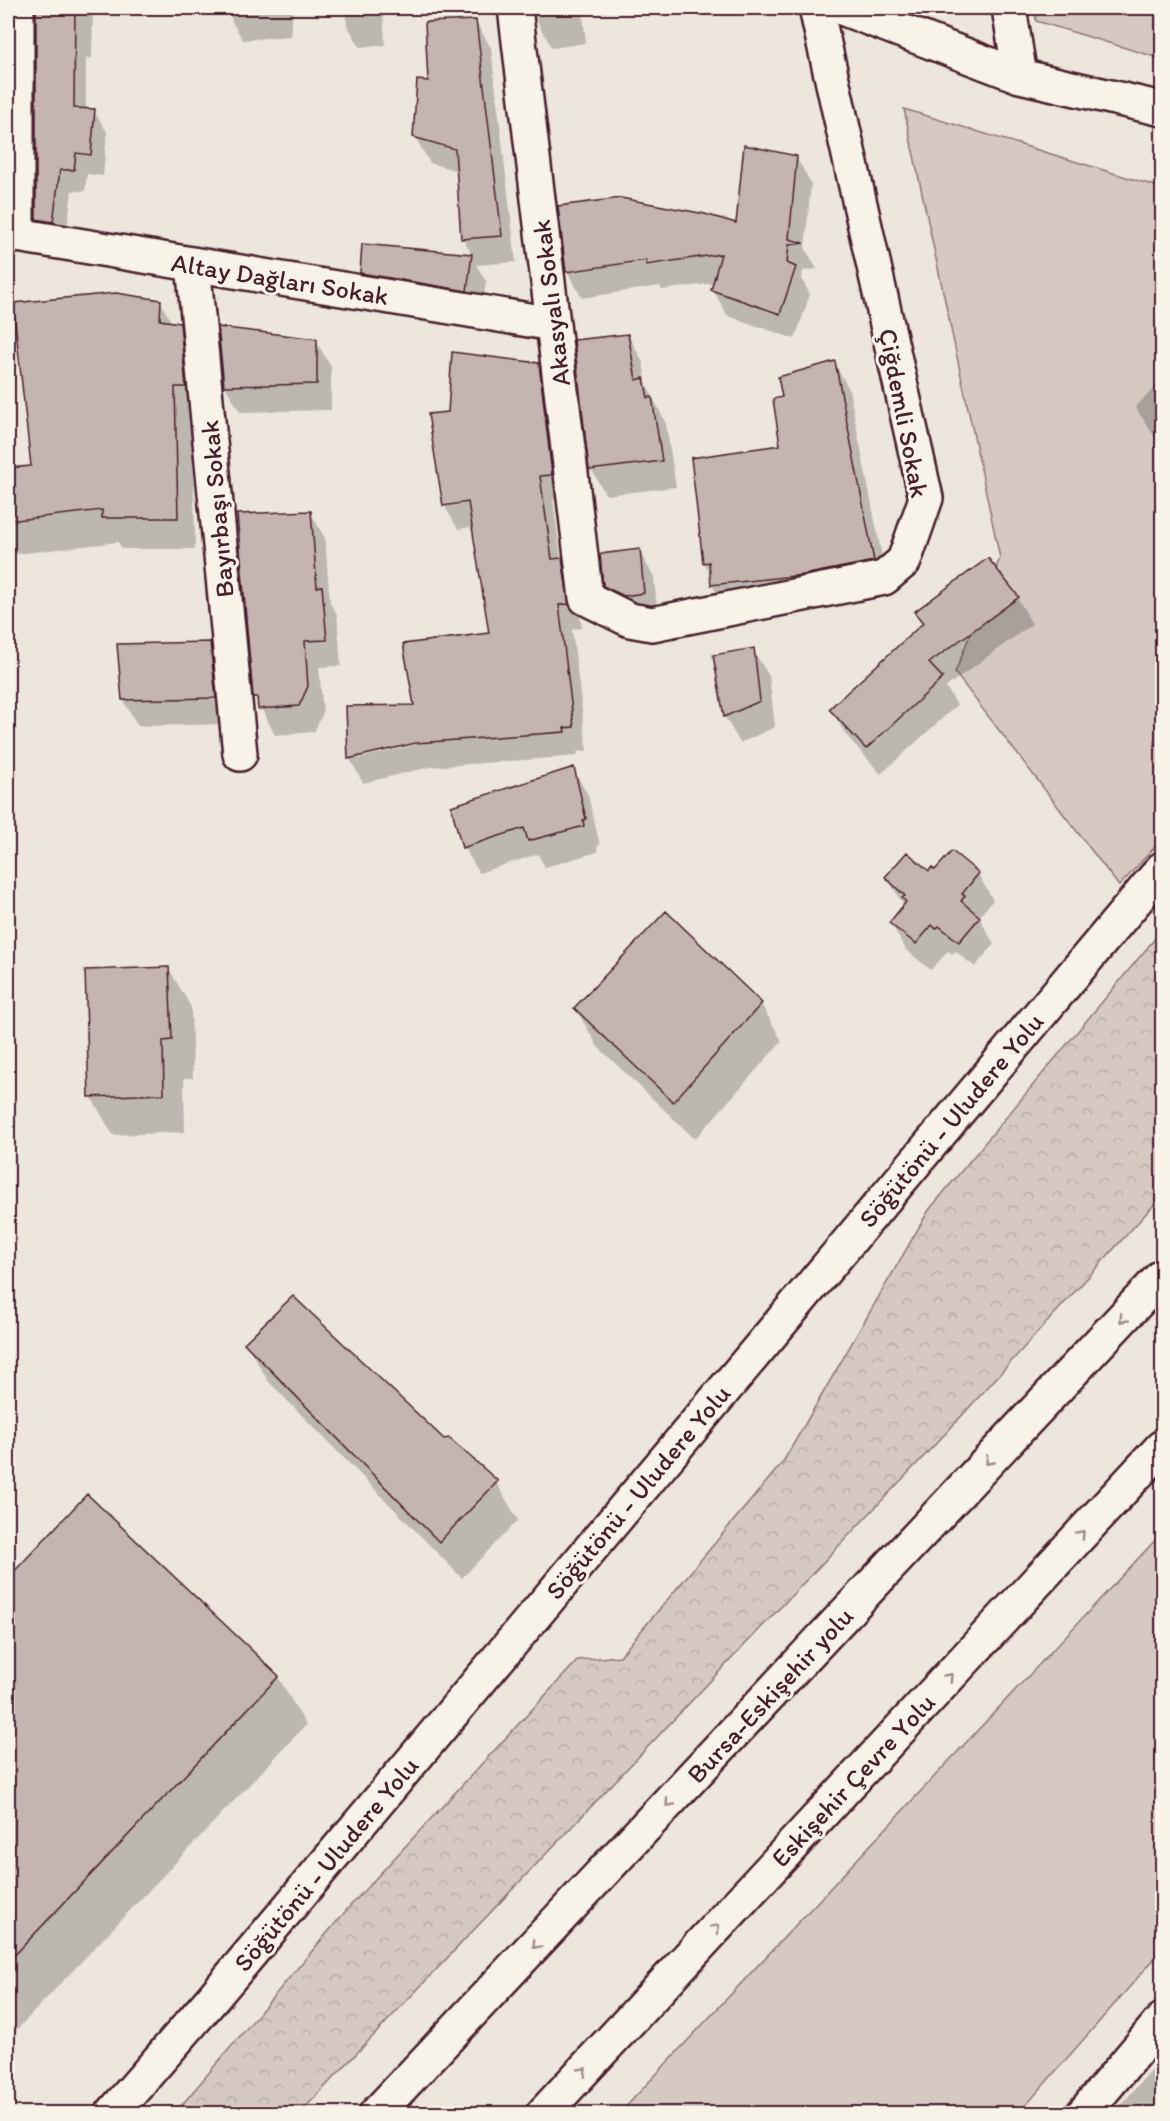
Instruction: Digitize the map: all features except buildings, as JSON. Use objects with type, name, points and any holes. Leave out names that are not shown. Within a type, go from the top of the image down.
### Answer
[{"type":"main road","points":[[12,236],[17,8]]},
{"type":"main road","name":"Akasyalı Sokak","points":[[515,8],[586,598]]},
{"type":"main road","name":"Çiğdemli Sokak","points":[[586,598],[630,620],[652,624],[884,578],[904,561],[916,531],[926,498],[816,8]]},
{"type":"main road","points":[[842,8],[1020,76],[1162,109]]},
{"type":"main road","points":[[1008,8],[1020,76]]},
{"type":"main road","name":"Altay Dağları Sokak","points":[[12,236],[553,324]]},
{"type":"main road","name":"Bayırbaşı Sokak","points":[[194,264],[240,754]]},
{"type":"main road","name":"Söğütönü - Uludere Yolu","points":[[112,2114],[212,1999],[1162,869]]},
{"type":"main road","name":"Bursa-Eskişehir yolu","points":[[376,2114],[1162,1276]]},
{"type":"main road","name":"Eskişehir Çevre Yolu","points":[[543,2114],[1162,1447]]},
{"type":"main road","points":[[1083,2114],[1162,2020]]},
{"type":"green space","points":[[1035,8],[1162,8],[1162,59],[1036,21]]},
{"type":"green space","points":[[904,109],[1162,188],[1162,839],[1119,886],[955,673],[1000,558]]},
{"type":"green space","points":[[1162,930],[1162,1196],[946,1433],[300,2113],[175,2113],[350,1906],[578,1660],[620,1656],[783,1462],[929,1210]]},
{"type":"green space","points":[[1162,1533],[1162,1950],[1019,2113],[620,2113]]}]
